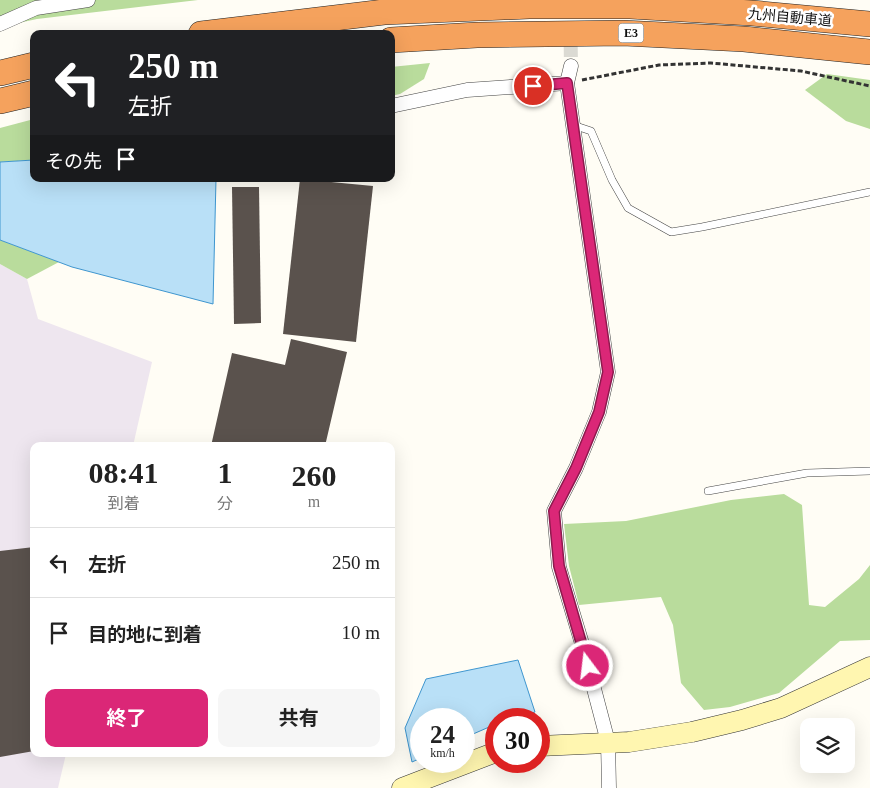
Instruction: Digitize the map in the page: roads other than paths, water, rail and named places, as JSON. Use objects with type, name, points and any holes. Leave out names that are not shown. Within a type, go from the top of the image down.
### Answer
[{"type":"highway","name":"九州自動車道","points":[[234,30],[384,12],[529,6],[630,6],[752,13],[870,24]]},
{"type":"highway","name":"九州自動車道","points":[[395,40],[477,35],[623,33],[744,40],[870,52]]},
{"type":"highway","points":[[0,73],[30,66]]},
{"type":"highway","points":[[0,101],[30,94]]},
{"type":"street","points":[[0,24],[36,8],[88,0]]},
{"type":"street","points":[[571,66],[567,83],[572,125],[608,372],[599,412],[576,468],[554,511],[559,566],[608,742],[609,788]]},
{"type":"street","points":[[395,105],[467,90],[567,83]]},
{"type":"street","points":[[550,745],[629,742],[742,720],[781,708],[870,667]]},
{"type":"street","points":[[402,788],[485,756]]},
{"type":"lane","points":[[572,125],[591,132],[612,180],[628,208],[671,232],[870,192]]},
{"type":"lane","points":[[708,491],[807,473],[870,471]]},
{"type":"water","points":[[30,160],[30,182],[216,182],[213,304],[72,267],[0,240],[0,162]]},
{"type":"water","points":[[518,660],[534,708],[485,708],[485,729],[475,733],[475,708],[414,708],[426,679]]},
{"type":"water","points":[[410,716],[410,752],[405,728]]},
{"type":"tunnel","points":[[570,1],[571,66]]}]
